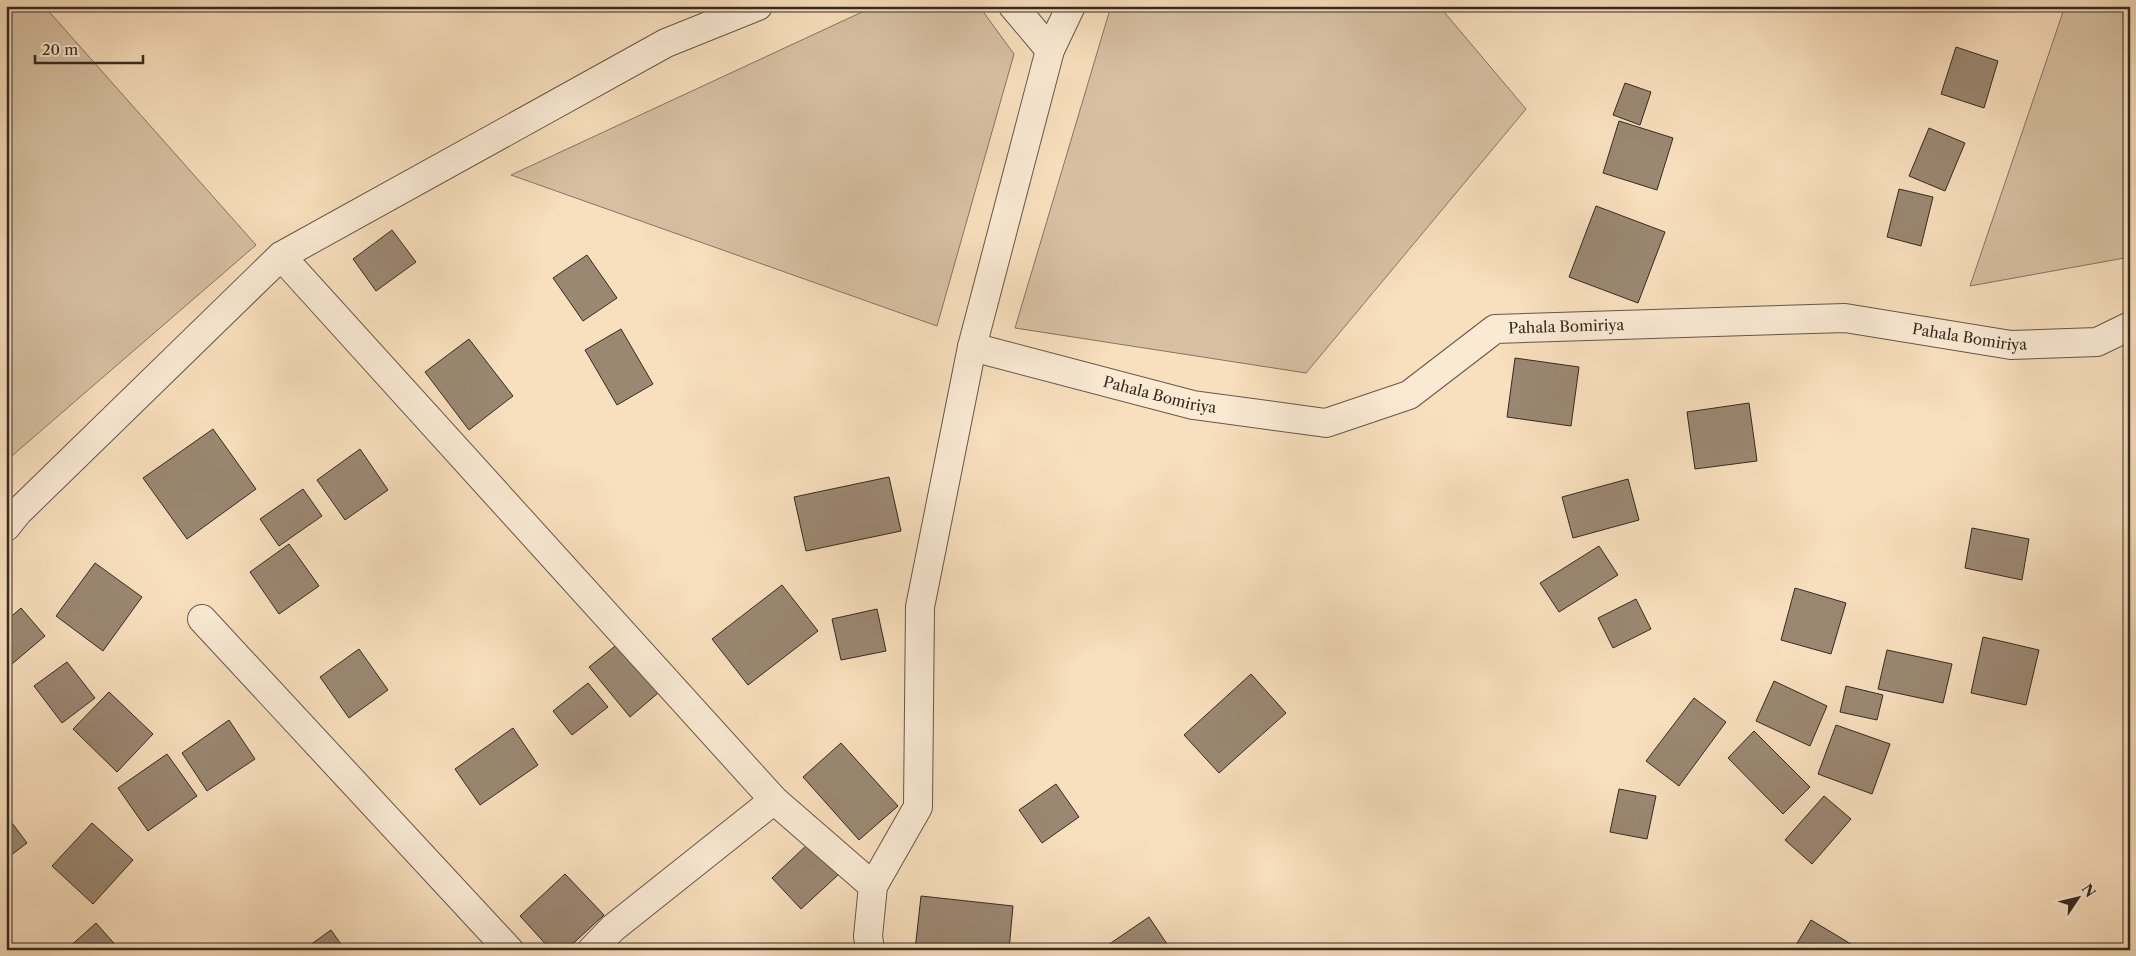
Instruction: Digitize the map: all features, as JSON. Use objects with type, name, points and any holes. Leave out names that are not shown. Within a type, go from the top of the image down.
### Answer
[{"type":"street","points":[[6,527],[18,512],[281,256],[666,43],[758,6]]},
{"type":"street","points":[[1013,6],[1050,50]]},
{"type":"street","points":[[870,950],[868,936],[873,886],[918,807],[920,607],[972,347],[1050,50],[1071,6]]},
{"type":"street","points":[[281,256],[774,800],[873,886]]},
{"type":"street","name":"Pahala Bomiriya","points":[[972,347],[1193,405],[1326,423],[1409,395],[1495,330],[1845,318],[2011,345],[2097,342],[2130,326]]},
{"type":"street","points":[[202,619],[509,950]]},
{"type":"street","points":[[592,950],[613,928],[774,800]]},
{"type":"shaded area","points":[[6,6],[44,6],[256,245],[6,461]]},
{"type":"shaded area","points":[[875,6],[979,6],[1014,54],[937,326],[511,175]]},
{"type":"shaded area","points":[[1111,6],[1439,6],[1526,109],[1306,373],[1015,328]]},
{"type":"shaded area","points":[[2065,6],[2130,6],[2130,257],[1970,286]]},
{"type":"building","points":[[1956,47],[1998,61],[1984,108],[1941,94]]},
{"type":"building","points":[[1625,83],[1651,92],[1640,125],[1613,115]]},
{"type":"building","points":[[1619,121],[1673,138],[1657,190],[1603,173]]},
{"type":"building","points":[[1929,128],[1965,143],[1945,191],[1909,176]]},
{"type":"building","points":[[1899,189],[1933,197],[1921,246],[1887,237]]},
{"type":"building","points":[[1596,206],[1665,232],[1638,303],[1569,277]]},
{"type":"building","points":[[392,230],[416,262],[376,291],[353,259]]},
{"type":"building","points":[[587,255],[617,298],[583,321],[553,278]]},
{"type":"building","points":[[621,329],[653,384],[617,405],[585,350]]},
{"type":"building","points":[[469,339],[513,396],[469,430],[425,372]]},
{"type":"building","points":[[1515,358],[1579,367],[1571,426],[1507,417]]},
{"type":"building","points":[[1749,403],[1757,461],[1695,469],[1687,412]]},
{"type":"building","points":[[213,429],[256,489],[187,539],[143,478]]},
{"type":"building","points":[[360,449],[388,490],[345,520],[317,480]]},
{"type":"building","points":[[889,477],[901,531],[806,551],[794,497]]},
{"type":"building","points":[[1628,479],[1639,520],[1573,538],[1562,497]]},
{"type":"building","points":[[303,489],[322,516],[279,546],[260,519]]},
{"type":"building","points":[[1972,528],[2029,539],[2022,580],[1965,568]]},
{"type":"building","points":[[289,544],[319,586],[279,614],[250,572]]},
{"type":"building","points":[[1599,546],[1618,575],[1559,612],[1540,583]]},
{"type":"building","points":[[95,563],[142,597],[103,651],[56,616]]},
{"type":"building","points":[[782,585],[818,631],[748,685],[712,639]]},
{"type":"building","points":[[1795,588],[1846,603],[1831,654],[1781,640]]},
{"type":"building","points":[[1636,599],[1651,629],[1613,648],[1598,618]]},
{"type":"building","points":[[21,608],[45,636],[6,669],[6,621]]},
{"type":"building","points":[[877,609],[886,651],[841,660],[832,619]]},
{"type":"building","points":[[1983,637],[2039,650],[2026,705],[1971,693]]},
{"type":"building","points":[[624,639],[664,688],[630,717],[589,667]]},
{"type":"building","points":[[359,649],[388,690],[349,718],[320,677]]},
{"type":"building","points":[[1887,650],[1952,664],[1943,703],[1878,689]]},
{"type":"building","points":[[67,662],[95,698],[62,723],[34,686]]},
{"type":"building","points":[[1251,674],[1286,713],[1219,773],[1184,735]]},
{"type":"building","points":[[1774,681],[1827,706],[1810,746],[1756,721]]},
{"type":"building","points":[[588,683],[608,707],[572,735],[553,711]]},
{"type":"building","points":[[1846,686],[1883,695],[1877,720],[1840,712]]},
{"type":"building","points":[[109,692],[153,734],[117,772],[73,729]]},
{"type":"building","points":[[1694,698],[1726,722],[1679,786],[1646,761]]},
{"type":"building","points":[[229,720],[255,759],[207,791],[182,753]]},
{"type":"building","points":[[1836,725],[1890,744],[1872,794],[1818,774]]},
{"type":"building","points":[[513,728],[538,765],[480,805],[455,769]]},
{"type":"building","points":[[1754,731],[1810,787],[1783,814],[1728,758]]},
{"type":"building","points":[[841,743],[898,806],[859,840],[803,777]]},
{"type":"building","points":[[167,754],[197,796],[148,831],[118,788]]},
{"type":"building","points":[[1056,784],[1079,817],[1042,843],[1019,810]]},
{"type":"building","points":[[1619,789],[1656,796],[1647,839],[1610,832]]},
{"type":"building","points":[[1824,796],[1851,819],[1812,864],[1785,840]]},
{"type":"building","points":[[9,819],[27,843],[6,859],[6,821]]},
{"type":"building","points":[[92,823],[133,860],[93,904],[52,866]]},
{"type":"building","points":[[809,843],[838,875],[801,909],[772,878]]},
{"type":"building","points":[[565,874],[604,915],[566,950],[551,950],[520,916]]},
{"type":"building","points":[[921,896],[1013,906],[1009,950],[915,950]]},
{"type":"building","points":[[1149,917],[1171,950],[1102,950],[1102,949]]},
{"type":"building","points":[[1811,920],[1861,950],[1793,950]]},
{"type":"building","points":[[96,923],[119,949],[66,950]]},
{"type":"building","points":[[331,930],[345,950],[303,950]]}]
